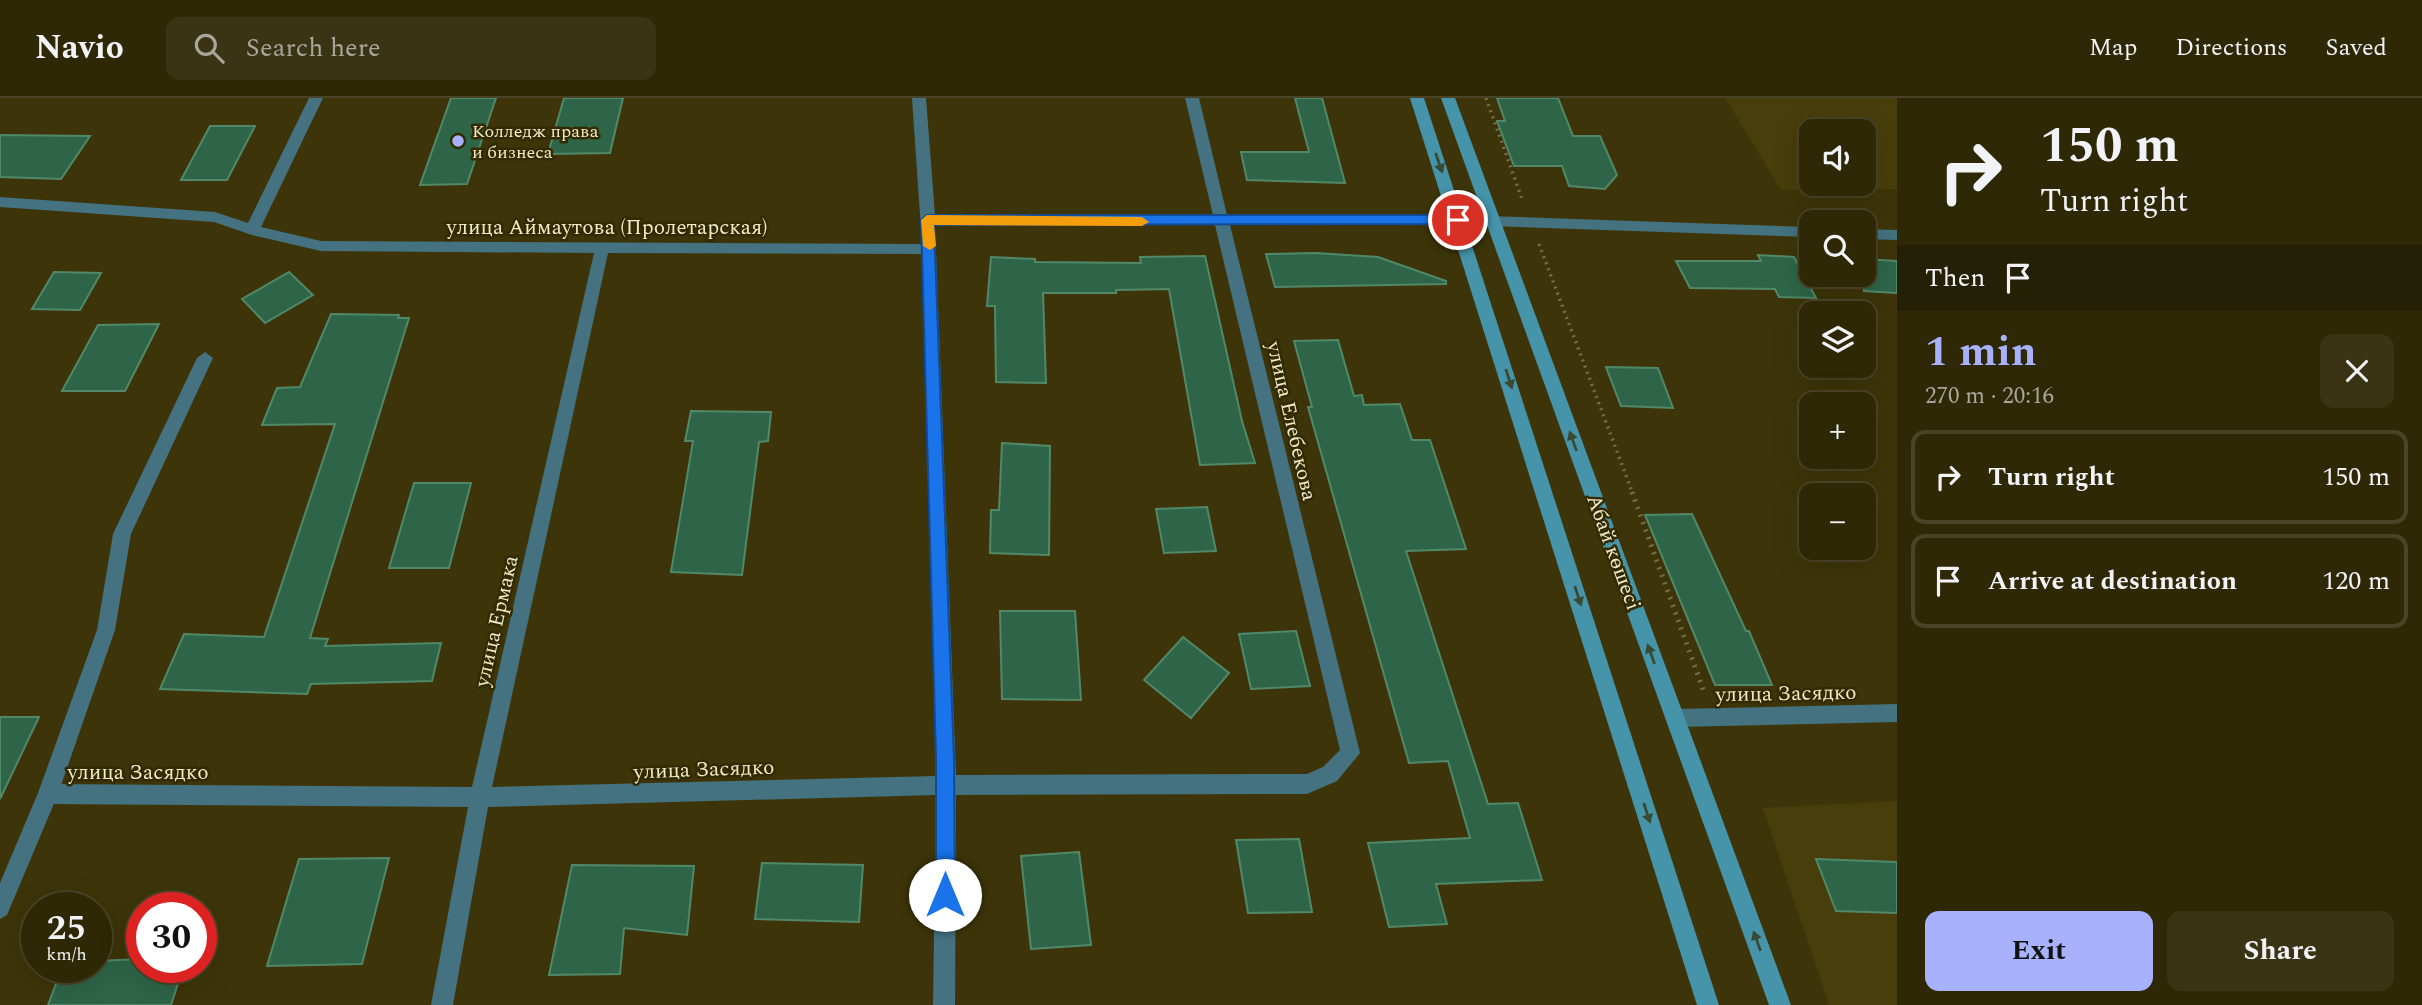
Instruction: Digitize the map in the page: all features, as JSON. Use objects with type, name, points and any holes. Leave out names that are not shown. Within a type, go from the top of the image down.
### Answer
[{"type":"main road","points":[[1417,98],[1708,1005]]},
{"type":"main road","name":"Абай көшесі","points":[[1448,98],[1780,1005]]},
{"type":"street","points":[[252,230],[316,98]]},
{"type":"street","points":[[919,98],[930,249],[946,785],[944,1005]]},
{"type":"street","name":"улица Елебекова","points":[[1192,98],[1350,753]]},
{"type":"street","name":"улица Аймаутова (Пролетарская)","points":[[0,202],[215,217],[284,239],[321,246],[930,249]]},
{"type":"street","points":[[927,220],[1458,220],[1799,232]]},
{"type":"street","points":[[1876,234],[1897,235]]},
{"type":"street","name":"улица Ермака","points":[[442,1005],[480,797],[602,249]]},
{"type":"street","points":[[0,908],[48,794],[106,630],[122,534],[205,358]]},
{"type":"street","name":"улица Засядко","points":[[1675,718],[1897,713]]},
{"type":"street","name":"улица Засядко","points":[[48,794],[480,797],[946,785],[1307,785],[1330,774],[1350,753]]},
{"type":"path","points":[[1486,98],[1530,223],[1582,353],[1713,717]]},
{"type":"shaded area","points":[[1725,98],[1897,98],[1897,189],[1876,189],[1876,119],[1799,119],[1799,190],[1781,190]]},
{"type":"shaded area","points":[[1897,801],[1897,1005],[1829,1005],[1763,808]]},
{"type":"building","name":"Колледж права и бизнеса","points":[[451,98],[496,98],[467,184],[420,185]]},
{"type":"building","name":"Колледж права и бизнеса","points":[[564,98],[623,98],[610,153],[548,154]]},
{"type":"building","points":[[1295,98],[1322,98],[1345,183],[1247,180],[1241,152],[1309,152]]},
{"type":"building","points":[[1497,98],[1558,98],[1573,136],[1600,136],[1617,175],[1605,189],[1569,186],[1562,166],[1514,166],[1497,121],[1505,121]]},
{"type":"building","points":[[210,126],[255,126],[227,180],[181,180]]},
{"type":"building","points":[[0,135],[90,136],[61,179],[0,177]]},
{"type":"building","points":[[1316,253],[1378,257],[1446,281],[1446,284],[1275,287],[1266,254]]},
{"type":"building","points":[[1758,255],[1794,257],[1799,266],[1799,287],[1810,287],[1816,298],[1779,297],[1775,289],[1690,288],[1676,261],[1761,261]]},
{"type":"building","points":[[1205,256],[1242,421],[1255,463],[1200,465],[1169,289],[1116,290],[1116,293],[1043,293],[1046,383],[996,382],[995,306],[987,306],[991,257],[1035,259],[1035,262],[1141,263],[1140,257]]},
{"type":"building","points":[[1876,260],[1897,261],[1897,293],[1864,291],[1864,287],[1876,287]]},
{"type":"building","points":[[54,272],[101,273],[80,310],[32,309]]},
{"type":"building","points":[[289,272],[313,295],[265,323],[242,299]]},
{"type":"building","points":[[331,314],[399,315],[398,318],[409,318],[310,638],[328,639],[325,646],[441,643],[432,681],[311,684],[307,694],[160,689],[184,634],[264,637],[335,424],[262,425],[277,388],[300,387]]},
{"type":"building","points":[[159,324],[125,391],[62,391],[98,325]]},
{"type":"building","points":[[1338,340],[1354,396],[1362,395],[1364,405],[1400,404],[1412,440],[1430,440],[1466,549],[1406,551],[1488,804],[1518,803],[1542,880],[1436,884],[1447,924],[1389,927],[1368,843],[1470,838],[1448,761],[1409,763],[1308,407],[1312,407],[1294,341]]},
{"type":"building","points":[[1606,367],[1658,368],[1673,408],[1621,406]]},
{"type":"building","points":[[691,411],[771,412],[768,441],[759,442],[742,575],[671,572],[693,441],[685,441]]},
{"type":"building","points":[[1002,443],[1050,446],[1049,555],[990,553],[991,510],[999,510]]},
{"type":"building","points":[[414,483],[471,483],[449,568],[389,568]]},
{"type":"building","points":[[1207,507],[1216,551],[1164,553],[1156,509]]},
{"type":"building","points":[[1692,514],[1772,685],[1715,685],[1645,515]]},
{"type":"building","points":[[1000,611],[1075,611],[1081,700],[1002,699]]},
{"type":"building","points":[[1296,631],[1310,686],[1251,689],[1239,634]]},
{"type":"building","points":[[1183,637],[1229,673],[1191,718],[1144,680]]},
{"type":"building","points":[[0,717],[39,717],[0,799]]},
{"type":"building","points":[[1299,839],[1312,912],[1248,913],[1236,840]]},
{"type":"building","points":[[1079,852],[1091,945],[1031,949],[1021,856]]},
{"type":"building","points":[[389,858],[362,964],[267,966],[299,859]]},
{"type":"building","points":[[1816,859],[1897,862],[1897,913],[1836,911]]},
{"type":"building","points":[[762,863],[863,865],[859,922],[755,919]]},
{"type":"building","points":[[572,865],[694,866],[687,935],[624,928],[620,974],[549,975]]},
{"type":"building","points":[[112,960],[126,960],[126,983],[178,983],[171,1005],[48,1005],[56,983],[112,983]]},
{"type":"slow traffic","points":[[930,246],[927,220],[1142,222]]},
{"type":"place","name":"Колледж права и бизнеса","points":[[458,141]]},
{"type":"route","points":[[945,895],[946,785],[927,220],[1458,220]]}]
